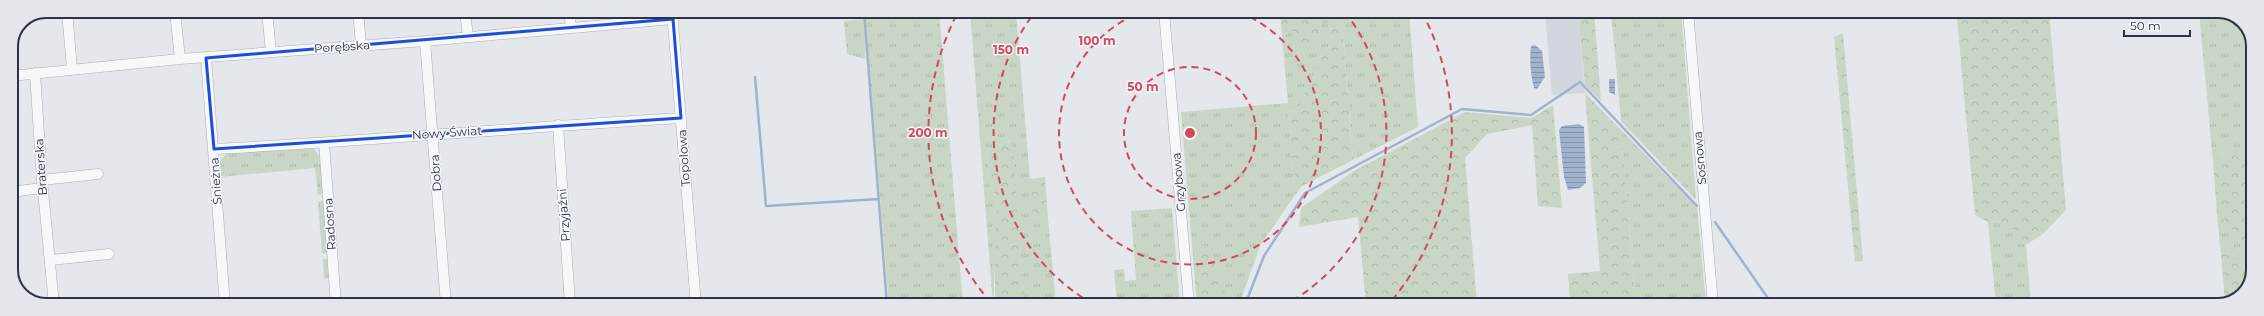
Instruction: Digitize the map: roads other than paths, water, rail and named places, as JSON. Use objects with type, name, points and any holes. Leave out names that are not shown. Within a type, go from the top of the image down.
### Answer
[{"type":"street","points":[[68,18],[72,69]]},
{"type":"street","points":[[176,18],[180,59]]},
{"type":"street","points":[[268,18],[271,52]]},
{"type":"street","points":[[359,18],[361,45]]},
{"type":"street","points":[[466,18],[468,37]]},
{"type":"street","points":[[570,18],[571,27]]},
{"type":"street","name":"Porębska","points":[[18,75],[180,59],[468,37],[647,18]]},
{"type":"street","name":"Topolowa","points":[[672,18],[695,298]]},
{"type":"street","name":"Grzybowa","points":[[1165,18],[1188,298]]},
{"type":"street","name":"Sosnowa","points":[[1689,18],[1712,298]]},
{"type":"street","name":"Dobra","points":[[424,41],[433,133],[445,298]]},
{"type":"street","name":"Śnieżna","points":[[206,58],[225,298]]},
{"type":"street","name":"Braterska","points":[[35,74],[42,184],[51,260],[54,298]]},
{"type":"street","name":"Nowy Świat","points":[[214,149],[324,143],[433,133],[681,118]]},
{"type":"street","name":"Przyjaźni","points":[[558,125],[570,298]]},
{"type":"street","name":"Radosna","points":[[324,143],[335,298]]},
{"type":"street","points":[[18,190],[42,184],[98,174]]},
{"type":"street","points":[[51,260],[109,254]]},
{"type":"water","points":[[1535,45],[1542,51],[1545,77],[1537,89],[1534,88],[1530,62],[1531,46]]},
{"type":"water","points":[[1609,79],[1615,79],[1615,95],[1609,92]]},
{"type":"water","points":[[1579,124],[1584,127],[1586,183],[1580,188],[1568,190],[1564,177],[1559,130],[1562,126]]},
{"type":"waterway","points":[[865,18],[886,298]]},
{"type":"waterway","points":[[755,77],[766,206],[879,199]]},
{"type":"waterway","points":[[1248,298],[1264,256],[1305,193],[1462,109],[1531,115],[1580,82],[1697,206]]},
{"type":"waterway","points":[[1715,222],[1768,298]]}]
